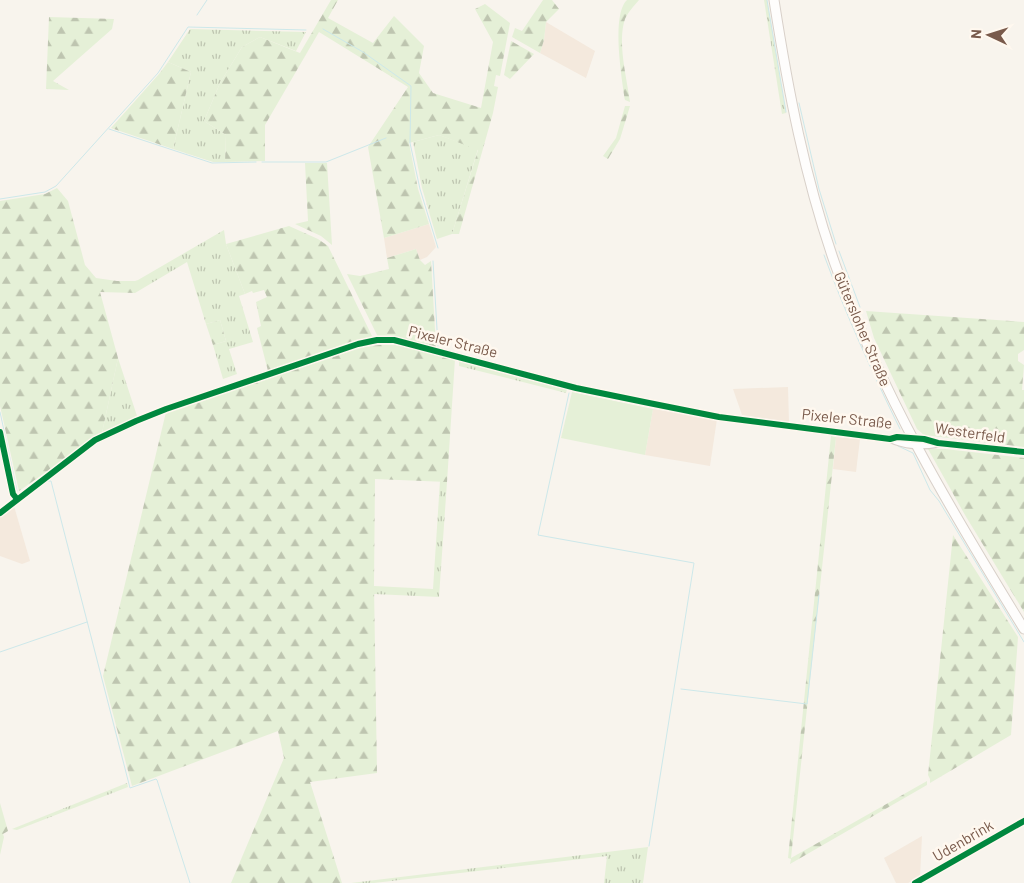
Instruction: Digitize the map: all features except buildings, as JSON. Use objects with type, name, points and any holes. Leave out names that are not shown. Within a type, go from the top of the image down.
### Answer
[{"type":"main road","name":"Gütersloher Straße","points":[[774,0],[794,117],[812,191],[830,251],[863,335],[914,442],[958,520],[1024,629]]},
{"type":"street","name":"Pixeler Straße","points":[[0,513],[89,444],[136,421],[358,344],[380,340],[394,340],[435,350],[576,388],[719,417],[890,438],[896,442],[914,442]]},
{"type":"street","points":[[0,432],[13,494],[17,499]]},
{"type":"street","name":"Westerfeld","points":[[914,442],[928,446],[938,444],[1024,452]]},
{"type":"street","name":"Udenbrink","points":[[915,883],[1024,821]]},
{"type":"shaded area","points":[[546,22],[595,51],[586,78],[540,53]]},
{"type":"shaded area","points":[[429,224],[436,247],[427,257],[420,260],[416,249],[387,258],[384,238]]},
{"type":"shaded area","points":[[788,387],[789,422],[742,415],[733,389]]},
{"type":"shaded area","points":[[653,409],[717,419],[710,466],[645,455]]},
{"type":"shaded area","points":[[836,437],[860,439],[856,472],[833,469]]},
{"type":"shaded area","points":[[14,506],[30,561],[22,564],[0,556],[0,517]]},
{"type":"shaded area","points":[[922,836],[920,877],[908,883],[896,883],[884,858]]},
{"type":"green space","points":[[331,0],[338,0],[328,18],[373,43],[394,16],[424,46],[419,73],[433,93],[481,108],[493,42],[475,9],[485,4],[510,23],[500,76],[496,75],[494,86],[498,87],[493,113],[459,234],[452,234],[478,150],[439,135],[409,143],[418,189],[429,224],[384,238],[368,147],[408,87],[319,32],[265,125],[265,161],[225,162],[226,135],[204,121],[220,83],[242,47],[260,37],[300,53]]},
{"type":"green space","points":[[543,0],[552,0],[559,9],[546,22],[540,53],[512,37],[515,28],[522,31]]},
{"type":"green space","points":[[627,0],[639,0],[626,16],[622,38],[630,102],[625,100],[619,48],[620,19],[622,8]]},
{"type":"green space","points":[[764,0],[767,0],[786,113],[782,114]]},
{"type":"green space","points":[[49,17],[114,19],[112,29],[53,81],[69,90],[46,89]]},
{"type":"green space","points":[[190,29],[306,32],[296,51],[260,37],[242,47],[220,83],[204,121],[226,135],[225,162],[213,162],[173,149],[191,72],[168,62]]},
{"type":"green space","points":[[511,41],[534,54],[510,79],[504,75]]},
{"type":"green space","points":[[168,62],[191,72],[173,149],[111,128],[159,74]]},
{"type":"green space","points":[[625,106],[630,106],[620,139],[608,159],[603,156],[616,138]]},
{"type":"green space","points":[[439,135],[478,149],[452,234],[437,239],[422,188],[413,142]]},
{"type":"green space","points":[[305,163],[327,163],[332,245],[321,236],[295,224],[308,221]]},
{"type":"green space","points":[[57,188],[68,201],[85,265],[96,278],[135,281],[135,293],[100,292],[118,358],[102,433],[19,491],[0,406],[0,201],[45,194]]},
{"type":"green space","points":[[289,226],[318,239],[328,246],[373,338],[356,341],[268,371],[257,328],[261,326],[256,302],[267,297],[264,290],[245,294],[226,244]]},
{"type":"green space","points":[[224,230],[226,244],[245,294],[239,296],[253,342],[229,349],[237,374],[223,379],[213,345],[226,341],[220,320],[206,324],[187,262],[135,293],[135,281]]},
{"type":"green space","points":[[416,249],[420,260],[425,265],[431,261],[436,347],[394,336],[378,337],[347,274],[360,276],[389,269],[387,258]]},
{"type":"green space","points":[[866,311],[1024,322],[1024,350],[1018,354],[1018,361],[1024,365],[1022,390],[1024,390],[1024,447],[924,435],[917,429],[874,338]]},
{"type":"green space","points":[[220,320],[226,341],[213,345],[206,324]]},
{"type":"green space","points":[[395,345],[455,359],[447,482],[375,479],[374,586],[377,773],[310,782],[342,883],[231,883],[284,758],[278,731],[132,786],[103,676],[166,412],[358,348]]},
{"type":"green space","points":[[118,358],[137,416],[102,433]]},
{"type":"green space","points":[[459,360],[567,389],[566,393],[459,366]]},
{"type":"green space","points":[[572,392],[653,409],[645,455],[561,438]]},
{"type":"green space","points":[[831,436],[836,437],[791,858],[927,781],[927,785],[790,864],[791,859],[788,858]]},
{"type":"green space","points":[[928,449],[945,449],[1024,458],[1024,612],[965,515]]},
{"type":"green space","points":[[440,481],[447,482],[439,597],[374,594],[374,586],[433,589]]},
{"type":"green space","points":[[953,535],[1018,637],[1011,735],[930,783],[928,775]]},
{"type":"green space","points":[[127,783],[128,787],[17,830],[12,829]]},
{"type":"green space","points":[[0,803],[8,831],[3,834],[0,855]]},
{"type":"green space","points":[[648,847],[643,883],[604,883],[607,856],[374,883],[351,883]]},
{"type":"waterway","points":[[197,15],[207,0]]},
{"type":"waterway","points":[[767,0],[786,112]]},
{"type":"waterway","points":[[0,199],[45,192],[56,186],[158,73],[188,27],[306,30]]},
{"type":"waterway","points":[[323,29],[363,52],[411,86],[410,143],[420,189],[438,248]]},
{"type":"waterway","points":[[799,103],[819,189],[836,244]]},
{"type":"waterway","points":[[109,129],[212,163],[256,162]]},
{"type":"waterway","points":[[262,162],[326,162],[386,138]]},
{"type":"waterway","points":[[839,251],[860,307]]},
{"type":"waterway","points":[[824,255],[860,343],[900,429]]},
{"type":"waterway","points":[[433,261],[438,346]]},
{"type":"waterway","points":[[569,393],[538,535],[694,563],[649,846]]},
{"type":"waterway","points":[[0,412],[17,491]]},
{"type":"waterway","points":[[898,446],[913,453],[930,490],[939,501],[1024,642]]},
{"type":"waterway","points":[[20,502],[48,481],[51,481],[130,788],[157,780],[190,883]]},
{"type":"waterway","points":[[681,689],[807,704],[819,595]]},
{"type":"waterway","points":[[0,652],[87,622]]},
{"type":"cycle path","points":[[0,513],[95,440],[136,421],[166,409],[358,344],[377,340],[394,340],[576,388],[719,417],[890,439],[897,437],[924,439],[938,443],[1024,452]]},
{"type":"cycle path","points":[[0,432],[13,494],[17,499]]},
{"type":"cycle path","points":[[915,883],[1024,821]]}]
